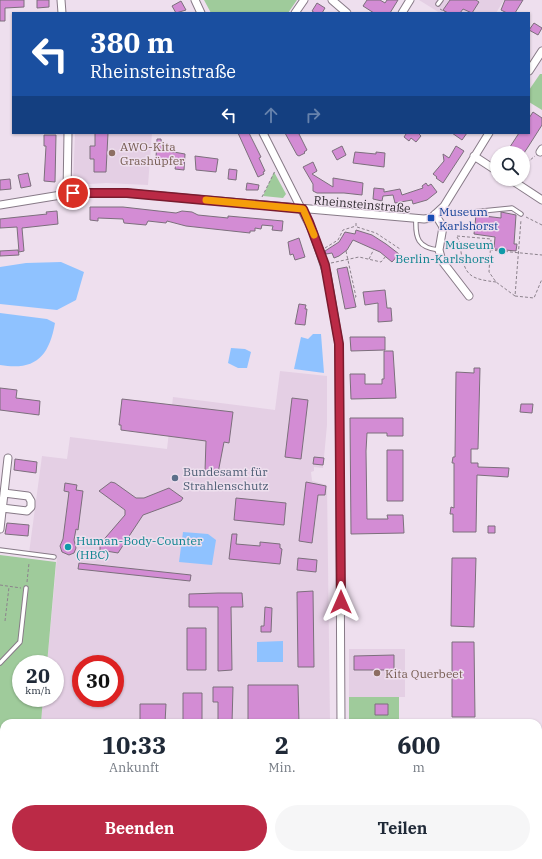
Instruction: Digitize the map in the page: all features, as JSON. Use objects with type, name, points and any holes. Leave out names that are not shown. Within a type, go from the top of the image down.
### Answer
[{"type":"street","points":[[61,0],[62,12]]},
{"type":"street","points":[[195,0],[201,12]]},
{"type":"street","points":[[296,12],[304,0]]},
{"type":"street","points":[[332,0],[346,12]]},
{"type":"street","points":[[403,12],[410,0]]},
{"type":"street","points":[[530,69],[542,51]]},
{"type":"street","points":[[67,194],[68,134]]},
{"type":"street","points":[[263,134],[280,168],[303,209],[320,250],[325,265],[337,324],[340,357],[342,719]]},
{"type":"street","points":[[469,296],[442,261],[439,250],[443,227],[435,214],[444,206],[488,134]]},
{"type":"street","points":[[474,156],[490,166]]},
{"type":"street","points":[[521,186],[542,200]]},
{"type":"street","name":"Rheinsteinstraße","points":[[0,205],[67,194],[127,193],[416,220],[431,218],[435,214]]},
{"type":"street","points":[[0,529],[8,458]]},
{"type":"street","points":[[2,503],[27,511],[31,507],[32,501],[28,496],[4,493]]},
{"type":"lane","points":[[462,213],[512,208],[521,214]]},
{"type":"lane","points":[[416,220],[416,234],[419,242],[433,250],[439,250]]},
{"type":"lane","points":[[0,550],[54,557]]},
{"type":"lane","points":[[0,664],[20,642],[26,588]]},
{"type":"path","points":[[530,160],[541,150]]},
{"type":"path","points":[[258,205],[274,171],[280,168]]},
{"type":"path","points":[[515,296],[521,214],[542,225]]},
{"type":"path","points":[[356,226],[357,215]]},
{"type":"path","points":[[464,224],[475,225]]},
{"type":"path","points":[[320,250],[338,240],[343,230],[356,226],[376,233],[400,249]]},
{"type":"path","points":[[496,282],[474,278],[467,272],[463,265],[460,240],[457,236],[491,239],[488,272],[496,282],[515,296],[534,298],[542,279]]},
{"type":"path","points":[[368,259],[374,248]]},
{"type":"path","points":[[490,250],[542,255]]},
{"type":"path","points":[[346,251],[356,297],[354,297]]},
{"type":"path","points":[[325,265],[359,257],[381,262],[386,256]]},
{"type":"path","points":[[0,585],[26,588],[29,563]]},
{"type":"path","points":[[5,621],[9,586]]},
{"type":"shaded area","points":[[419,0],[504,0],[497,12],[438,12]]},
{"type":"shaded area","name":"AWO-Kita Grashüpfer","points":[[75,134],[152,134],[148,185],[106,183],[73,185]]},
{"type":"shaded area","points":[[280,371],[327,376],[327,425],[323,468],[314,467],[314,471],[311,472],[312,481],[327,485],[330,719],[41,719],[42,707],[64,707],[64,655],[48,655],[57,557],[29,553],[42,456],[67,459],[70,437],[167,449],[173,397],[275,410]]},
{"type":"shaded area","name":"Kita Querbeet","points":[[349,649],[405,649],[405,697],[349,697]]},
{"type":"green space","points":[[204,0],[297,0],[289,12],[210,12]]},
{"type":"green space","points":[[540,74],[542,74],[542,110],[530,103],[530,89]]},
{"type":"green space","points":[[274,172],[286,194],[283,198],[263,196]]},
{"type":"green space","points":[[0,555],[56,562],[48,655],[12,655],[12,707],[42,707],[41,719],[0,719]]},
{"type":"green space","points":[[349,697],[399,697],[399,719],[349,719]]},
{"type":"water","points":[[61,262],[84,272],[76,300],[57,310],[0,304],[0,267],[26,263]]},
{"type":"water","points":[[0,313],[47,319],[55,323],[49,345],[38,359],[23,366],[0,365]]},
{"type":"water","points":[[313,334],[321,334],[324,373],[294,369],[301,337],[308,339]]},
{"type":"water","points":[[231,348],[245,349],[251,352],[247,368],[238,368],[228,363]]},
{"type":"water","points":[[183,532],[208,534],[216,540],[212,565],[179,562]]},
{"type":"water","points":[[283,641],[283,662],[257,662],[257,642]]},
{"type":"building","points":[[0,0],[24,0],[24,7],[5,8],[5,21],[0,21]]},
{"type":"building","points":[[37,0],[49,0],[49,7],[37,8]]},
{"type":"building","points":[[367,0],[380,0],[385,3],[387,0],[398,0],[391,12],[372,12],[363,6]]},
{"type":"building","points":[[450,0],[476,0],[479,2],[473,12],[463,9],[461,12],[446,12],[443,10]]},
{"type":"building","points":[[505,0],[523,0],[516,12],[505,12],[501,10]]},
{"type":"building","points":[[181,1],[186,10],[175,12],[172,6]]},
{"type":"building","points":[[317,3],[325,8],[323,12],[312,11]]},
{"type":"building","points":[[534,23],[542,28],[538,35],[530,31]]},
{"type":"building","points":[[533,112],[542,118],[542,125],[529,146],[511,146],[518,134],[530,134],[530,116]]},
{"type":"building","points":[[95,134],[108,134],[106,172],[94,172],[94,159],[90,159],[90,146],[95,146]]},
{"type":"building","points":[[238,134],[250,134],[261,157],[259,158],[265,171],[263,172],[264,174],[258,177]]},
{"type":"building","points":[[286,134],[299,134],[307,150],[299,156]]},
{"type":"building","points":[[406,134],[419,134],[421,136],[416,142],[411,138],[409,141],[404,137]]},
{"type":"building","points":[[453,134],[466,134],[462,140]]},
{"type":"building","points":[[44,135],[56,135],[55,182],[44,181],[46,146],[44,146]]},
{"type":"building","points":[[157,139],[161,139],[162,150],[185,154],[184,170],[175,169],[176,164],[159,164],[159,158],[156,158]]},
{"type":"building","points":[[342,146],[346,155],[337,160],[332,151]]},
{"type":"building","points":[[456,146],[464,151],[443,183],[433,174],[444,161],[443,154],[449,158]]},
{"type":"building","points":[[355,152],[376,154],[376,152],[385,153],[384,167],[353,163]]},
{"type":"building","points":[[195,156],[218,159],[216,172],[196,170]]},
{"type":"building","points":[[313,162],[317,171],[312,174],[333,187],[333,178],[363,183],[362,195],[317,193],[313,191],[313,184],[303,167]]},
{"type":"building","points":[[229,169],[237,170],[236,180],[228,179]]},
{"type":"building","points":[[28,173],[31,186],[21,188],[18,175]]},
{"type":"building","points":[[10,179],[11,189],[0,190],[0,180]]},
{"type":"building","points":[[247,183],[259,185],[258,190],[246,190]]},
{"type":"building","points":[[426,183],[428,186],[431,184],[437,192],[427,200],[413,204],[412,200],[395,203],[393,195],[383,196],[382,201],[373,199],[374,188],[384,189],[384,192],[400,189],[402,195],[423,188],[422,186]]},
{"type":"building","points":[[90,207],[123,207],[176,213],[182,211],[192,212],[198,215],[228,218],[228,216],[283,221],[282,231],[272,230],[273,226],[262,225],[261,229],[255,228],[255,231],[250,231],[250,233],[186,226],[167,221],[166,223],[148,221],[146,225],[124,223],[123,219],[98,218],[98,221],[90,220]]},
{"type":"building","points":[[57,211],[58,224],[22,228],[24,251],[19,252],[17,227],[0,228],[0,219],[47,214],[46,212]]},
{"type":"building","points":[[501,212],[516,215],[514,244],[517,244],[516,251],[494,249],[495,237],[474,234],[476,215],[501,218]]},
{"type":"building","points":[[356,230],[372,235],[399,254],[392,262],[380,252],[353,240],[347,250],[339,256],[334,258],[332,253],[326,254],[325,251],[339,242],[345,232],[355,234]]},
{"type":"building","points":[[299,238],[305,257],[295,260],[293,254],[290,255],[288,242]]},
{"type":"building","points":[[18,250],[19,255],[0,256],[0,251]]},
{"type":"building","points":[[347,267],[356,307],[345,309],[337,269]]},
{"type":"building","points":[[385,290],[387,308],[391,308],[392,321],[378,322],[378,303],[365,305],[363,292]]},
{"type":"building","points":[[299,304],[306,305],[305,325],[295,324]]},
{"type":"building","points":[[350,337],[385,337],[385,350],[351,351]]},
{"type":"building","points":[[384,351],[393,351],[396,398],[351,399],[350,374],[365,374],[365,384],[382,384],[382,379],[384,379]]},
{"type":"building","points":[[474,368],[480,368],[478,449],[471,449],[471,463],[478,463],[478,467],[509,468],[508,477],[477,475],[476,532],[453,532],[453,514],[450,514],[451,507],[454,508],[454,463],[452,463],[453,457],[455,457],[456,372],[474,373]]},
{"type":"building","points":[[0,388],[17,390],[16,398],[40,401],[39,415],[0,410]]},
{"type":"building","points":[[292,398],[308,400],[301,459],[285,457]]},
{"type":"building","points":[[122,399],[233,412],[229,443],[224,442],[218,473],[205,471],[206,441],[121,430],[121,425],[119,425]]},
{"type":"building","points":[[521,404],[533,404],[532,413],[520,412]]},
{"type":"building","points":[[350,418],[403,418],[403,436],[387,436],[387,433],[367,433],[366,451],[367,519],[388,519],[387,515],[403,515],[404,533],[351,534]]},
{"type":"building","points":[[387,450],[403,450],[403,501],[387,501]]},
{"type":"building","points":[[314,457],[324,458],[323,465],[313,464]]},
{"type":"building","points":[[15,459],[37,462],[36,473],[14,470]]},
{"type":"building","points":[[111,482],[115,483],[136,498],[144,498],[169,488],[183,498],[181,501],[143,515],[118,553],[100,550],[100,544],[125,515],[125,510],[99,491]]},
{"type":"building","points":[[306,482],[326,486],[325,495],[318,495],[312,543],[299,541]]},
{"type":"building","points":[[65,483],[77,485],[76,490],[83,491],[78,530],[76,529],[74,540],[76,548],[74,553],[69,555],[62,552],[60,546],[63,539],[69,492],[64,491]]},
{"type":"building","points":[[236,498],[286,503],[284,525],[234,520]]},
{"type":"building","points":[[7,523],[29,525],[28,536],[5,534]]},
{"type":"building","points":[[488,526],[495,526],[495,533],[488,533]]},
{"type":"building","points":[[232,534],[237,534],[236,544],[260,546],[260,542],[280,544],[280,548],[282,549],[280,564],[229,559]]},
{"type":"building","points":[[298,558],[317,560],[316,572],[297,570]]},
{"type":"building","points":[[452,558],[476,558],[474,627],[451,626]]},
{"type":"building","points":[[79,563],[191,575],[190,581],[78,569]]},
{"type":"building","points":[[313,591],[314,667],[298,667],[297,592]]},
{"type":"building","points":[[242,593],[243,607],[231,607],[232,670],[218,671],[218,607],[189,607],[189,594]]},
{"type":"building","points":[[265,607],[272,608],[271,632],[261,632],[261,626],[264,626]]},
{"type":"building","points":[[187,628],[206,628],[206,670],[187,670]]},
{"type":"building","points":[[452,642],[474,642],[475,717],[452,717]]},
{"type":"building","points":[[394,655],[394,670],[354,670],[354,656]]},
{"type":"building","points":[[248,685],[298,685],[299,719],[248,719]]},
{"type":"building","points":[[213,687],[233,687],[232,719],[218,719],[218,702],[213,702]]},
{"type":"building","points":[[183,693],[202,693],[202,719],[183,719]]},
{"type":"building","points":[[140,704],[166,704],[165,719],[140,719]]},
{"type":"building","points":[[375,704],[388,704],[388,715],[375,715]]},
{"type":"slow traffic","points":[[206,200],[303,209],[314,235]]},
{"type":"place","name":"AWO-Kita Grashüpfer","points":[[112,153]]},
{"type":"place","name":"Museum Karlshorst","points":[[431,218]]},
{"type":"place","name":"Museum Berlin-Karlshorst","points":[[502,251]]},
{"type":"place","name":"Bundesamt für Strahlenschutz","points":[[175,478]]},
{"type":"place","name":"Human-Body-Counter (HBC)","points":[[68,547]]},
{"type":"place","name":"Kita Querbeet","points":[[377,673]]},
{"type":"route","points":[[73,193],[127,193],[303,209],[317,241],[325,265],[337,324],[339,344],[341,602]]}]
